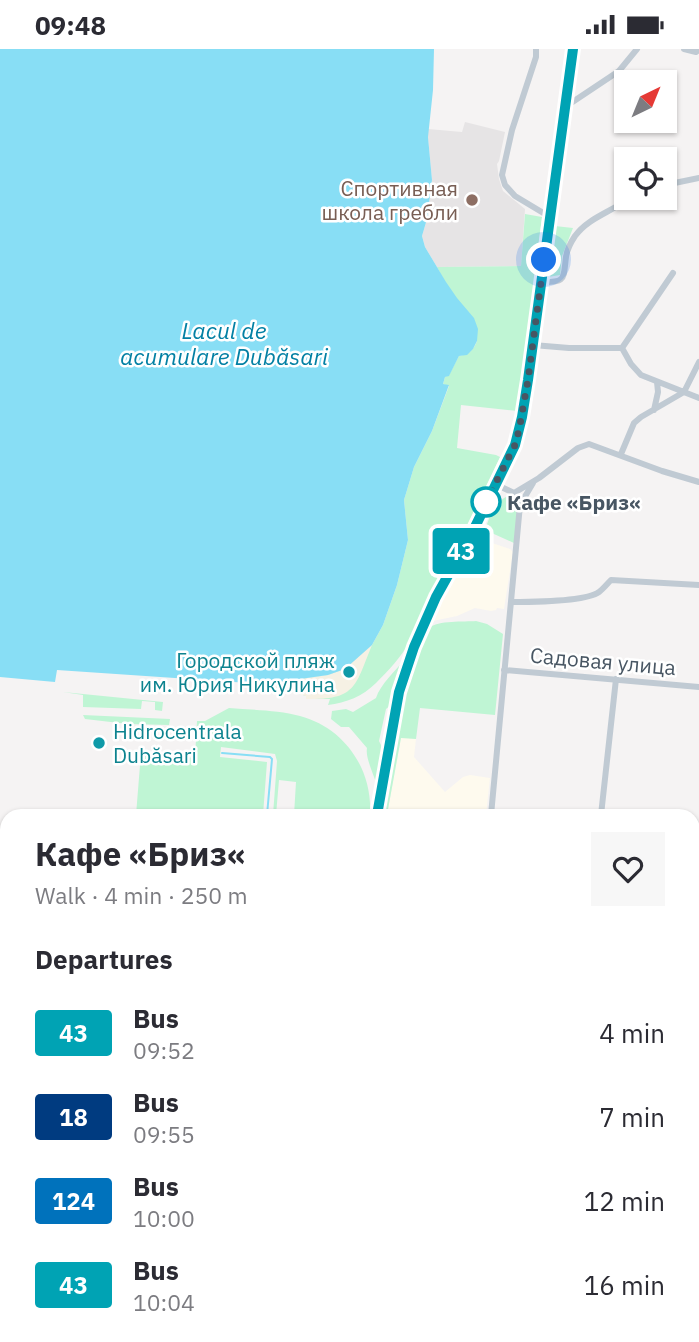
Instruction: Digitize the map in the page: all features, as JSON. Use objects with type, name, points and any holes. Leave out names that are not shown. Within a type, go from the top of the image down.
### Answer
[{"type":"street","points":[[536,49],[502,175],[505,185],[515,196],[550,217]]},
{"type":"street","points":[[378,809],[397,701],[410,656],[423,622],[474,529],[515,445],[519,430],[573,49]]},
{"type":"street","points":[[565,107],[619,71],[637,49]]},
{"type":"street","points":[[684,49],[696,52],[699,50]]},
{"type":"street","points":[[677,183],[699,178]]},
{"type":"street","points":[[540,282],[563,278],[566,255],[573,239],[592,220],[614,209]]},
{"type":"street","points":[[622,348],[673,273]]},
{"type":"street","points":[[533,345],[622,348]]},
{"type":"street","points":[[622,348],[641,375],[699,398]]},
{"type":"street","points":[[621,454],[634,423],[684,392],[699,362]]},
{"type":"street","points":[[654,410],[657,382]]},
{"type":"street","points":[[514,493],[579,447],[589,444],[699,482]]},
{"type":"street","points":[[492,809],[520,505],[535,480]]},
{"type":"street","points":[[495,484],[514,493],[520,505]]},
{"type":"street","points":[[511,602],[547,602],[588,596],[598,593],[611,580],[699,585]]},
{"type":"street","name":"Садовая улица","points":[[504,670],[699,687]]},
{"type":"street","points":[[602,809],[617,679]]},
{"type":"shaded area","name":"Спортивная школа гребли","points":[[465,122],[505,132],[497,164],[503,191],[525,209],[521,266],[437,267],[425,247],[422,236],[432,180],[428,129],[462,132]]},
{"type":"shaded area","points":[[474,537],[513,552],[504,609],[491,611],[475,608],[457,616],[433,621],[432,619],[460,569]]},
{"type":"shaded area","points":[[401,737],[416,739],[414,757],[445,792],[463,777],[470,775],[490,778],[487,809],[388,809]]},
{"type":"green space","points":[[525,214],[542,217],[518,411],[461,405],[457,448],[500,457],[407,647],[376,683],[366,692],[348,701],[328,705],[330,699],[306,699],[306,696],[265,684],[328,675],[344,669],[372,645],[383,625],[397,585],[408,540],[404,500],[414,467],[432,431],[449,386],[443,384],[445,377],[449,375],[459,356],[470,351],[477,341],[437,267],[521,266]]},
{"type":"green space","points":[[555,226],[573,228],[562,256],[560,275],[548,277]]},
{"type":"green space","points":[[508,496],[515,499],[516,504],[514,543],[485,530],[495,506]]},
{"type":"green space","points":[[476,621],[503,634],[495,715],[420,708],[416,739],[401,738],[388,809],[381,809],[402,692],[421,639],[433,625]]},
{"type":"green space","points":[[405,659],[392,704],[386,709],[379,741],[384,751],[378,789],[367,748],[349,727],[341,727],[331,719],[332,711],[346,709],[353,712],[376,698]]},
{"type":"green space","points":[[63,692],[163,702],[162,711],[155,710],[155,702],[142,701],[141,709],[83,707],[83,695]]},
{"type":"green space","points":[[229,708],[274,711],[316,722],[330,730],[353,753],[367,782],[370,809],[294,809],[296,782],[279,780],[277,809],[273,809],[277,761],[275,754],[221,747],[220,757],[267,762],[263,809],[136,809],[141,753],[195,758],[197,721],[205,721]]},
{"type":"green space","points":[[83,715],[170,719],[169,725],[128,724],[85,719]]},
{"type":"sand","name":"Городской пляж им. Юрия Никулина","points":[[372,645],[352,688],[335,697],[306,699],[306,696],[265,684],[328,675],[344,669]]},
{"type":"water","name":"Lacul de acumulare Dubăsari","points":[[0,49],[434,49],[428,137],[432,180],[422,236],[425,247],[446,282],[474,318],[478,329],[477,341],[467,355],[459,356],[449,376],[445,377],[443,384],[449,385],[432,431],[414,467],[404,500],[408,540],[397,585],[383,625],[372,645],[345,669],[328,675],[265,684],[57,670],[55,682],[0,677]]},
{"type":"waterway","points":[[222,753],[272,759],[268,809]]},
{"type":"bus line","name":"43","points":[[378,809],[399,692],[423,622],[474,529],[515,445],[519,430],[573,49]]},
{"type":"place","name":"Спортивная школа гребли","points":[[472,200]]},
{"type":"place","name":"Кафе «Бриз«","points":[[486,502]]},
{"type":"place","name":"Городской пляж им. Юрия Никулина","points":[[349,672]]},
{"type":"place","name":"Hidrocentrala Dubăsari","points":[[99,743]]},
{"type":"route","points":[[486,502],[515,445],[519,430],[544,260]]}]
